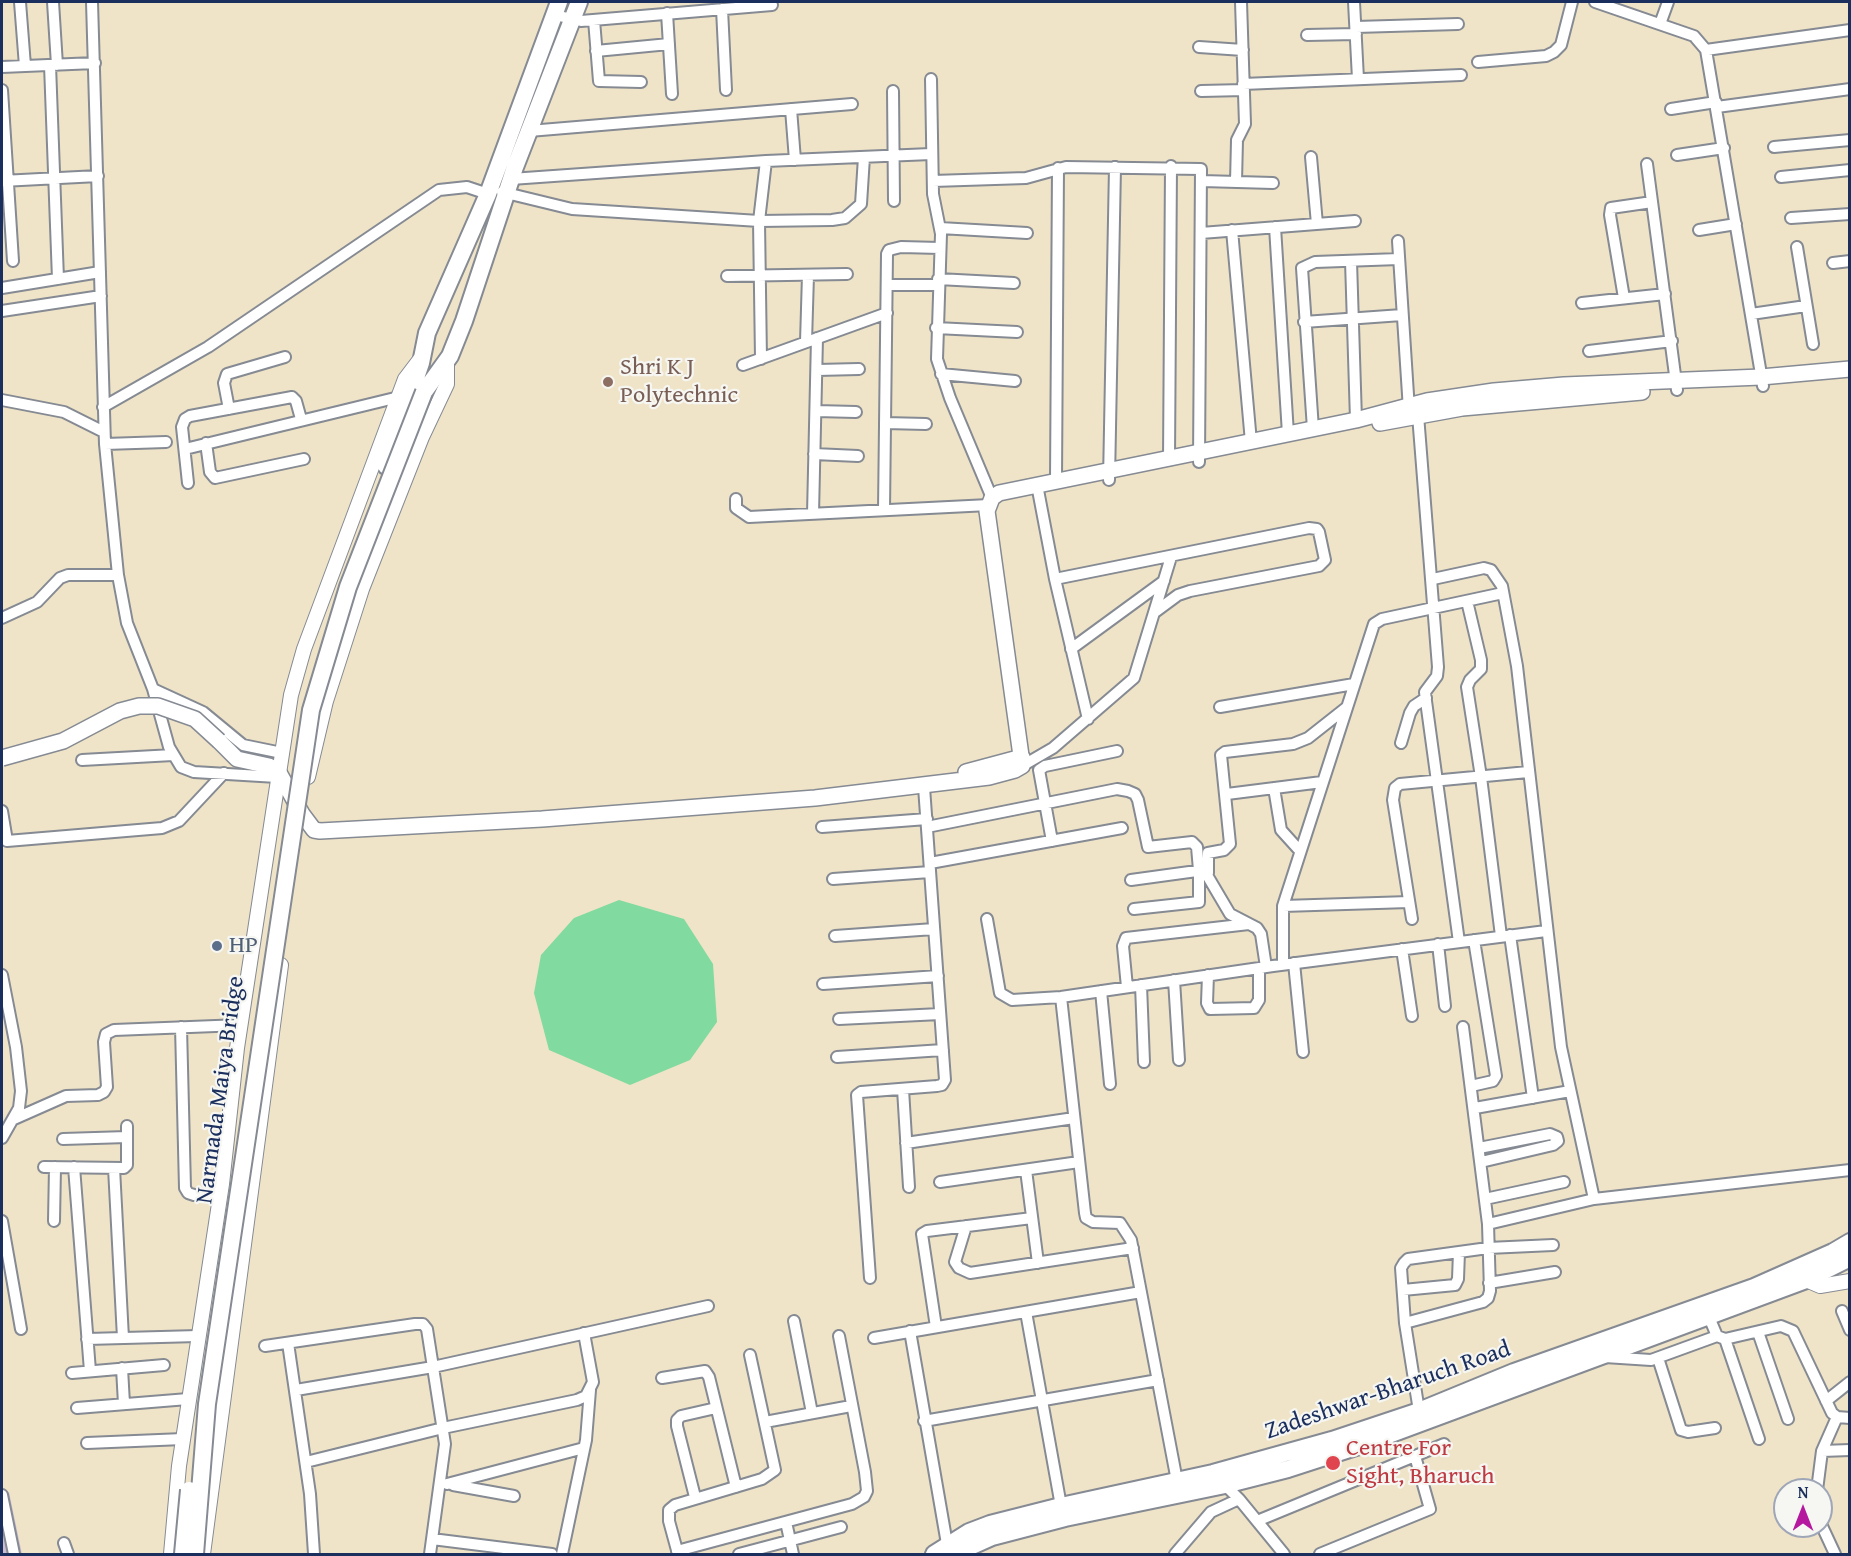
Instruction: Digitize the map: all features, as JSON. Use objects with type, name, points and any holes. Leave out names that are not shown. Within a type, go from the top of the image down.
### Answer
[{"type":"main road","points":[[195,1554],[207,1404],[311,710],[348,587],[419,389],[427,333],[529,131],[579,2]]},
{"type":"main road","points":[[419,389],[447,360],[464,321],[499,189],[557,8]]},
{"type":"main road","points":[[1762,381],[1850,369]]},
{"type":"main road","points":[[1009,489],[1082,486],[1168,460],[1259,451],[1505,390],[1677,386],[1850,378]]},
{"type":"main road","name":"Narmada Maiya Bridge","points":[[183,1554],[199,1384],[240,1137],[297,744],[307,691],[337,596],[386,466],[419,389]]},
{"type":"main road","points":[[1022,762],[990,501],[1009,489],[1056,480],[1109,476],[1198,458],[1251,442],[1288,434],[1356,420],[1412,412]]},
{"type":"main road","points":[[2,758],[63,741],[120,711],[139,706],[158,706],[195,719],[237,759],[269,766],[278,774],[314,830],[320,831],[542,819],[924,787],[989,777],[1022,762]]},
{"type":"main road","points":[[304,816],[541,812],[924,779],[1022,762]]},
{"type":"main road","name":"Zadeshwar-Bharuch Road","points":[[945,1551],[992,1536],[1219,1479],[1419,1411],[1514,1372],[1754,1287],[1833,1252],[1850,1242]]},
{"type":"main road","name":"Zadeshwar-Bharuch Road","points":[[945,1551],[990,1524],[1061,1506],[1177,1481],[1219,1479],[1288,1469],[1356,1448],[1806,1280],[1850,1258]]},
{"type":"street","points":[[20,2],[25,66]]},
{"type":"street","points":[[53,2],[58,279]]},
{"type":"street","points":[[92,2],[104,432],[118,575],[130,632],[153,689],[173,755],[182,767],[194,772],[278,774]]},
{"type":"street","points":[[1236,182],[1237,140],[1245,124],[1241,2]]},
{"type":"street","points":[[1354,2],[1358,80]]},
{"type":"street","points":[[1478,62],[1546,56],[1554,52],[1561,45],[1572,2]]},
{"type":"street","points":[[1595,2],[1621,6],[1660,24],[1694,36],[1706,50],[1762,381]]},
{"type":"street","points":[[1660,24],[1668,2]]},
{"type":"street","points":[[557,8],[572,21],[772,5]]},
{"type":"street","points":[[722,9],[726,90]]},
{"type":"street","points":[[667,14],[672,94]]},
{"type":"street","points":[[594,20],[599,81],[641,82]]},
{"type":"street","points":[[1307,35],[1458,24]]},
{"type":"street","points":[[1706,50],[1850,30]]},
{"type":"street","points":[[596,51],[669,44]]},
{"type":"street","points":[[1199,48],[1243,50]]},
{"type":"street","points":[[2,68],[95,63]]},
{"type":"street","points":[[1201,91],[1461,75]]},
{"type":"street","points":[[735,499],[736,508],[749,517],[884,510],[990,501],[937,359],[940,228],[931,154],[931,79]]},
{"type":"street","points":[[1671,109],[1850,89]]},
{"type":"street","points":[[2,90],[7,236],[13,261]]},
{"type":"street","points":[[893,91],[894,201]]},
{"type":"street","points":[[529,131],[852,104]]},
{"type":"street","points":[[791,109],[795,160]]},
{"type":"street","points":[[1774,147],[1850,140]]},
{"type":"street","points":[[1677,155],[1724,148]]},
{"type":"street","points":[[103,407],[208,347],[438,190],[467,187],[499,189],[766,161],[931,154]]},
{"type":"street","points":[[499,189],[559,208],[759,221],[832,220],[845,218],[855,212],[861,204],[864,157]]},
{"type":"street","points":[[1311,157],[1317,224]]},
{"type":"street","points":[[761,359],[759,221],[766,161]]},
{"type":"street","points":[[1647,164],[1677,386]]},
{"type":"street","points":[[1168,460],[1171,166]]},
{"type":"street","points":[[1109,476],[1115,167]]},
{"type":"street","points":[[933,181],[1026,178],[1058,168],[1198,167],[1202,172],[1198,458]]},
{"type":"street","points":[[1056,480],[1058,168]]},
{"type":"street","points":[[1781,177],[1850,170]]},
{"type":"street","points":[[5,181],[98,176]]},
{"type":"street","points":[[1202,181],[1273,183]]},
{"type":"street","points":[[1624,298],[1610,215],[1611,208],[1652,202]]},
{"type":"street","points":[[1791,218],[1850,214]]},
{"type":"street","points":[[1201,233],[1355,221]]},
{"type":"street","points":[[1699,230],[1736,224]]},
{"type":"street","points":[[1275,227],[1288,434]]},
{"type":"street","points":[[940,228],[1027,233]]},
{"type":"street","points":[[1232,231],[1251,442]]},
{"type":"street","points":[[1398,241],[1402,315],[1432,579],[1438,667],[1437,676],[1425,692],[1459,942]]},
{"type":"street","points":[[884,510],[889,250],[901,247],[940,248]]},
{"type":"street","points":[[1797,247],[1813,344]]},
{"type":"street","points":[[1313,429],[1302,268],[1315,262],[1399,259]]},
{"type":"street","points":[[1351,261],[1356,420]]},
{"type":"street","points":[[1833,263],[1850,261]]},
{"type":"street","points":[[2,288],[100,272]]},
{"type":"street","points":[[727,276],[847,274]]},
{"type":"street","points":[[806,342],[808,275]]},
{"type":"street","points":[[887,285],[938,282],[1014,283]]},
{"type":"street","points":[[1582,303],[1665,294]]},
{"type":"street","points":[[2,311],[101,296]]},
{"type":"street","points":[[1751,314],[1806,306]]},
{"type":"street","points":[[743,365],[886,313]]},
{"type":"street","points":[[1304,322],[1402,315]]},
{"type":"street","points":[[936,328],[1017,332]]},
{"type":"street","points":[[813,514],[817,338]]},
{"type":"street","points":[[1589,351],[1672,341]]},
{"type":"street","points":[[229,409],[224,382],[227,375],[285,357]]},
{"type":"street","points":[[171,1554],[188,1399],[220,1197],[241,1025],[291,695],[304,649],[399,398],[410,370],[422,357]]},
{"type":"street","points":[[203,1554],[304,816],[326,701],[362,589],[422,437],[447,384],[447,360]]},
{"type":"street","points":[[817,370],[859,369]]},
{"type":"street","points":[[941,374],[1016,381]]},
{"type":"street","points":[[188,483],[182,427],[185,419],[292,397],[296,401],[301,419]]},
{"type":"street","points":[[185,449],[301,419],[399,398]]},
{"type":"street","points":[[2,400],[64,412],[104,432]]},
{"type":"street","points":[[816,411],[856,412]]},
{"type":"street","points":[[885,423],[926,424]]},
{"type":"street","points":[[105,444],[166,442]]},
{"type":"street","points":[[206,443],[210,472],[215,478],[304,459]]},
{"type":"street","points":[[814,454],[858,456]]},
{"type":"street","points":[[1038,489],[1055,579],[1088,718]]},
{"type":"street","points":[[1055,579],[1313,528],[1319,532],[1325,560],[1319,566],[1190,591],[1178,595],[1155,612]]},
{"type":"street","points":[[1022,762],[1053,748],[1134,678],[1171,557]]},
{"type":"street","points":[[1432,579],[1484,568],[1497,576],[1503,593],[1517,666],[1561,1047],[1594,1199]]},
{"type":"street","points":[[2,618],[37,602],[60,578],[68,575],[118,575]]},
{"type":"street","points":[[1071,649],[1164,581]]},
{"type":"street","points":[[1303,1052],[1288,964],[1283,906],[1374,624],[1382,619],[1503,593]]},
{"type":"street","points":[[1467,600],[1481,660],[1481,669],[1470,680],[1467,687],[1505,936],[1533,1098]]},
{"type":"street","points":[[1220,707],[1354,684]]},
{"type":"street","points":[[153,689],[203,712],[243,745],[282,753]]},
{"type":"street","points":[[1401,743],[1414,705],[1426,698]]},
{"type":"street","points":[[1134,909],[1199,902],[1208,853],[1224,850],[1230,844],[1227,794],[1221,755],[1225,752],[1293,744],[1308,738],[1347,707]]},
{"type":"street","points":[[1052,841],[1039,770],[1045,766],[1117,751]]},
{"type":"street","points":[[82,760],[173,755]]},
{"type":"street","points":[[1412,919],[1394,793],[1400,784],[1528,772]]},
{"type":"street","points":[[2,811],[8,841],[162,828],[179,820],[224,773]]},
{"type":"street","points":[[1227,794],[1322,782]]},
{"type":"street","points":[[870,1278],[857,1095],[861,1092],[942,1085],[945,1080],[924,787]]},
{"type":"street","points":[[1274,788],[1281,830],[1300,851]]},
{"type":"street","points":[[822,827],[927,823],[1045,804],[1117,789],[1128,790],[1135,794],[1138,800],[1148,847],[1192,842],[1197,848],[1204,872],[1230,914],[1257,928],[1261,934],[1262,967],[1259,1000],[1254,1008],[1210,1009],[1207,1003],[1208,975]]},
{"type":"street","points":[[833,879],[930,867],[1122,828]]},
{"type":"street","points":[[1131,880],[1204,872]]},
{"type":"street","points":[[1283,906],[1409,902]]},
{"type":"street","points":[[987,919],[1000,993],[1003,997],[1012,1000],[1061,997],[1262,967],[1546,931]]},
{"type":"street","points":[[1127,987],[1123,946],[1126,938],[1250,924]]},
{"type":"street","points":[[836,936],[934,929]]},
{"type":"street","points":[[1471,1086],[1493,1081],[1496,1076],[1474,940]]},
{"type":"street","points":[[1438,944],[1445,1006]]},
{"type":"street","points":[[1402,949],[1412,1016]]},
{"type":"street","points":[[2,975],[16,1047],[21,1091],[19,1108],[2,1138]]},
{"type":"street","points":[[823,984],[938,976]]},
{"type":"street","points":[[1174,980],[1179,1060]]},
{"type":"street","points":[[1141,985],[1144,1062]]},
{"type":"street","points":[[1101,991],[1110,1084]]},
{"type":"street","points":[[1061,997],[1086,1218],[1093,1222],[1120,1223],[1129,1234],[1177,1481]]},
{"type":"street","points":[[839,1019],[940,1014]]},
{"type":"street","points":[[14,1119],[66,1096],[98,1095],[104,1092],[108,1087],[104,1042],[106,1034],[114,1030],[241,1025]]},
{"type":"street","points":[[181,1027],[186,1188],[194,1195],[220,1197]]},
{"type":"street","points":[[1405,1323],[1483,1302],[1488,1298],[1488,1224],[1463,1027]]},
{"type":"street","points":[[837,1057],[943,1050]]},
{"type":"street","points":[[903,1089],[909,1187]]},
{"type":"street","points":[[1475,1108],[1570,1091]]},
{"type":"street","points":[[906,1143],[1074,1118]]},
{"type":"street","points":[[54,1221],[50,1167],[124,1168],[127,1165],[127,1132],[63,1139]]},
{"type":"street","points":[[1479,1148],[1550,1134],[1557,1137],[1558,1141],[1553,1145],[1480,1162]]},
{"type":"street","points":[[940,1182],[1079,1162]]},
{"type":"street","points":[[74,1167],[90,1371]]},
{"type":"street","points":[[114,1168],[123,1338]]},
{"type":"street","points":[[1026,1170],[1038,1263]]},
{"type":"street","points":[[1488,1224],[1594,1199],[1850,1170]]},
{"type":"street","points":[[1485,1199],[1564,1182]]},
{"type":"street","points":[[936,1327],[922,1234],[927,1231],[1032,1218]]},
{"type":"street","points":[[2,1221],[21,1329]]},
{"type":"street","points":[[966,1226],[956,1262],[966,1271],[976,1273],[1133,1248]]},
{"type":"street","points":[[1419,1411],[1405,1323],[1401,1268],[1408,1259],[1488,1248],[1552,1245]]},
{"type":"street","points":[[1403,1290],[1455,1285],[1458,1279],[1459,1252]]},
{"type":"street","points":[[1489,1283],[1555,1272]]},
{"type":"street","points":[[1806,1280],[1820,1286],[1850,1281]]},
{"type":"street","points":[[874,1338],[1141,1292]]},
{"type":"street","points":[[296,1390],[433,1367],[708,1306]]},
{"type":"street","points":[[1842,1311],[1850,1330]]},
{"type":"street","points":[[1026,1312],[1061,1506]]},
{"type":"street","points":[[1709,1317],[1721,1338],[1759,1439]]},
{"type":"street","points":[[794,1320],[812,1413]]},
{"type":"street","points":[[265,1346],[423,1324],[427,1329],[445,1444],[444,1484],[430,1554]]},
{"type":"street","points":[[1601,1357],[1658,1358],[1721,1338],[1781,1326],[1793,1331],[1832,1413],[1837,1418],[1850,1418]]},
{"type":"street","points":[[910,1331],[945,1551]]},
{"type":"street","points":[[1758,1332],[1788,1419]]},
{"type":"street","points":[[562,1554],[584,1448],[590,1390],[593,1382],[584,1333]]},
{"type":"street","points":[[87,1339],[198,1336]]},
{"type":"street","points":[[750,1355],[775,1470],[771,1475],[695,1497],[669,1510],[678,1553],[852,1504],[864,1497],[867,1483],[839,1336]]},
{"type":"street","points":[[288,1343],[306,1462],[314,1554]]},
{"type":"street","points":[[1658,1358],[1681,1430],[1688,1432],[1715,1428]]},
{"type":"street","points":[[72,1373],[164,1365]]},
{"type":"street","points":[[122,1368],[124,1404]]},
{"type":"street","points":[[662,1378],[705,1371],[736,1487]]},
{"type":"street","points":[[924,1421],[1158,1380]]},
{"type":"street","points":[[1826,1401],[1850,1382]]},
{"type":"street","points":[[306,1462],[443,1428],[577,1400],[590,1390]]},
{"type":"street","points":[[77,1408],[188,1399]]},
{"type":"street","points":[[765,1422],[851,1406]]},
{"type":"street","points":[[695,1497],[676,1426],[677,1420],[681,1416],[716,1408]]},
{"type":"street","points":[[1819,1478],[1822,1451],[1837,1418]]},
{"type":"street","points":[[87,1443],[183,1438]]},
{"type":"street","points":[[1257,1521],[1444,1444]]},
{"type":"street","points":[[444,1484],[584,1448]]},
{"type":"street","points":[[1822,1451],[1850,1450]]},
{"type":"street","points":[[1320,1554],[1430,1509],[1415,1456]]},
{"type":"street","points":[[1219,1479],[1239,1499],[1284,1554]]},
{"type":"street","points":[[444,1484],[514,1496]]},
{"type":"street","points":[[2,1495],[14,1554]]},
{"type":"street","points":[[1175,1554],[1211,1512],[1239,1499]]},
{"type":"street","points":[[786,1522],[793,1554]]},
{"type":"street","points":[[739,1554],[841,1527]]},
{"type":"street","points":[[1828,1538],[1835,1554]]},
{"type":"street","points":[[432,1539],[552,1554]]},
{"type":"street","points":[[64,1543],[68,1554]]},
{"type":"shaded area","points":[[9,1492],[22,1554],[2,1554],[2,1494]]},
{"type":"green space","points":[[619,900],[684,919],[713,964],[717,1022],[690,1060],[630,1085],[549,1050],[534,993],[541,955],[574,918]]},
{"type":"place","name":"Shri K J Polytechnic","points":[[608,382]]},
{"type":"place","name":"HP","points":[[217,946]]},
{"type":"place","name":"Centre For Sight, Bharuch","points":[[1333,1463]]}]
